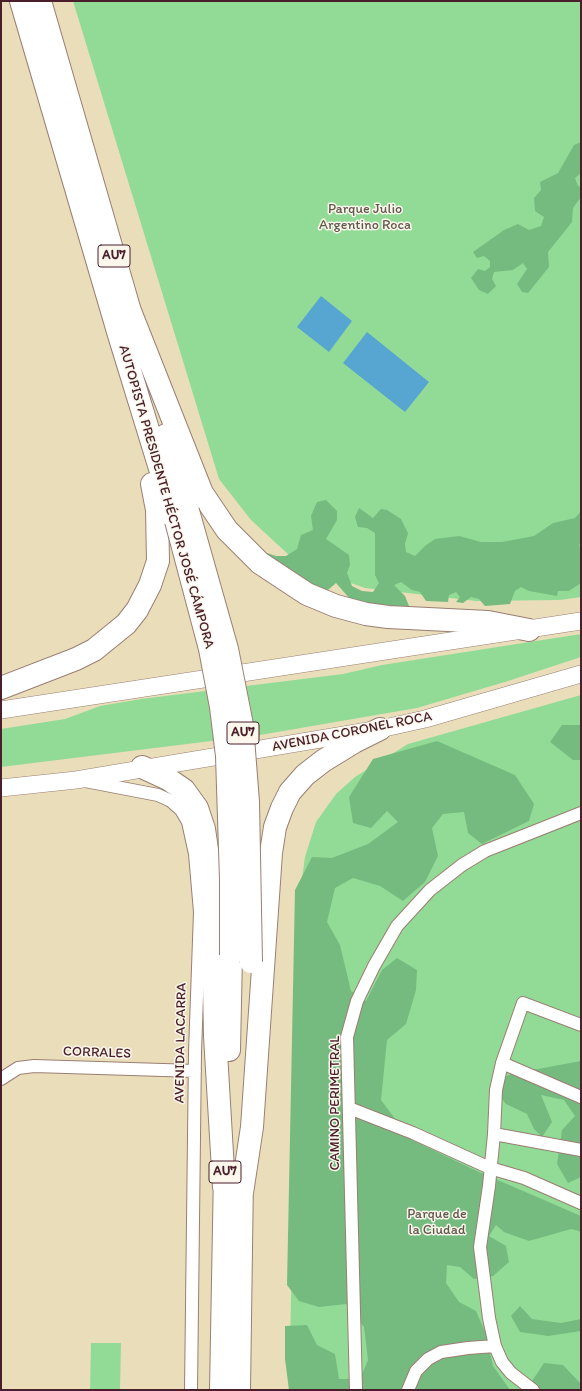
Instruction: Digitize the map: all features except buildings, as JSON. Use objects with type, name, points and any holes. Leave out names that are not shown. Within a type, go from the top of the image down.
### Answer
[{"type":"highway","name":"AUTOPISTA PRESIDENTE HÉCTOR JOSÉ CÁMPORA","points":[[21,1],[119,335],[227,649],[239,711],[246,759],[251,962],[233,1190],[221,1390]]},
{"type":"highway","name":"AUTOPISTA PRESIDENTE HÉCTOR JOSÉ CÁMPORA","points":[[40,1],[130,311],[181,512]]},
{"type":"highway","points":[[130,311],[202,493],[227,530],[260,563],[307,594],[336,606],[366,614],[388,617],[488,622],[529,630]]},
{"type":"highway","points":[[1,688],[76,659],[109,640],[126,624],[137,610],[150,585],[158,561],[157,510],[119,335]]},
{"type":"highway","points":[[233,1190],[252,1127],[269,888],[275,828],[282,808],[290,792],[305,775],[323,761],[354,742],[380,730]]},
{"type":"highway","points":[[142,767],[168,779],[184,790],[197,808],[204,828],[212,883],[215,1036],[233,1190]]},
{"type":"highway","name":"AUTOPISTA PRESIDENTE HÉCTOR JOSÉ CÁMPORA","points":[[233,1190],[239,1390]]},
{"type":"main road","points":[[1,710],[581,621]]},
{"type":"main road","name":"AVENIDA CORONEL ROCA","points":[[1,788],[76,780],[142,767],[380,730],[425,719],[581,674]]},
{"type":"main road","points":[[1,720],[53,711],[62,707],[72,698]]},
{"type":"street","name":"AVENIDA LACARRA","points":[[76,780],[158,795],[171,802],[181,810],[188,822],[195,854],[200,912],[195,1071],[190,1390]]},
{"type":"street","name":"CAMINO PERIMETRAL","points":[[356,1390],[347,1038],[357,1001],[374,966],[397,926],[430,890],[479,855],[581,813]]},
{"type":"street","points":[[533,1390],[511,1373],[502,1362],[495,1346],[489,1318],[480,1247],[494,1134],[496,1090],[502,1063],[523,1003],[581,1025]]},
{"type":"street","points":[[502,1063],[581,1097]]},
{"type":"street","name":"CORRALES","points":[[1,1079],[18,1068],[34,1066],[195,1071]]},
{"type":"street","points":[[349,1108],[413,1132],[490,1168],[524,1178],[581,1203]]},
{"type":"street","points":[[494,1134],[581,1150]]},
{"type":"street","points":[[408,1390],[416,1371],[428,1359],[442,1352],[495,1346]]},
{"type":"green space","name":"Parque Julio Argentino Roca","points":[[73,1],[581,1],[581,597],[560,600],[476,601],[365,588],[328,575],[290,556],[251,520],[219,479]]},
{"type":"green space","points":[[581,142],[581,173],[575,178],[578,186],[581,187],[581,197],[573,208],[572,222],[548,252],[549,267],[528,293],[522,292],[517,284],[527,269],[523,263],[513,270],[494,272],[492,279],[496,286],[488,294],[479,290],[471,278],[478,269],[485,271],[490,267],[490,261],[484,256],[477,258],[473,252],[504,230],[518,224],[529,230],[541,226],[544,217],[535,211],[534,198],[541,190],[540,182],[558,173],[574,145]]},
{"type":"green space","points":[[326,500],[337,511],[337,520],[326,539],[349,555],[350,565],[347,573],[352,586],[362,591],[373,592],[379,583],[375,575],[375,533],[367,528],[358,527],[355,517],[359,508],[373,518],[381,509],[387,510],[401,519],[408,533],[405,544],[406,552],[415,556],[435,539],[459,536],[481,542],[502,542],[534,536],[553,523],[575,518],[581,511],[581,543],[579,545],[581,549],[581,583],[569,591],[558,591],[557,596],[529,591],[521,587],[515,591],[510,604],[485,606],[479,599],[471,597],[463,603],[456,602],[460,597],[456,592],[449,595],[448,602],[426,601],[420,592],[412,590],[401,582],[394,585],[405,596],[409,606],[404,613],[392,613],[386,605],[379,606],[350,599],[336,583],[328,590],[317,592],[268,563],[267,553],[276,556],[286,556],[297,549],[301,535],[313,530],[311,516],[317,502]]},
{"type":"green space","points":[[581,634],[581,657],[508,681],[417,708],[260,735],[1,767],[1,729],[65,719],[100,706],[141,699],[343,674],[382,665]]},
{"type":"green space","name":"Parque de la Ciudad","points":[[581,695],[581,1390],[289,1390],[300,893],[305,857],[316,822],[336,794],[355,777],[408,744]]},
{"type":"green space","points":[[562,725],[581,725],[581,760],[573,760],[550,742]]},
{"type":"green space","points":[[437,741],[515,775],[534,804],[529,821],[482,844],[468,833],[464,812],[443,814],[432,828],[438,856],[425,882],[403,901],[380,886],[353,878],[335,888],[327,922],[340,945],[351,991],[366,1001],[382,970],[397,958],[417,970],[416,990],[406,1024],[387,1040],[381,1100],[410,1139],[479,1172],[581,1216],[581,1233],[571,1229],[529,1241],[504,1232],[496,1225],[489,1236],[506,1246],[509,1262],[493,1276],[474,1279],[460,1267],[447,1265],[446,1283],[459,1302],[476,1311],[486,1334],[493,1366],[510,1390],[289,1390],[285,1359],[285,1326],[307,1325],[317,1345],[335,1354],[339,1379],[360,1379],[368,1360],[364,1327],[346,1304],[319,1307],[299,1301],[287,1285],[295,890],[312,857],[332,858],[368,844],[398,822],[387,811],[371,828],[353,823],[349,797],[373,759]]},
{"type":"green space","points":[[581,1061],[581,1177],[568,1183],[557,1164],[562,1130],[575,1116],[564,1100],[541,1095],[552,1122],[542,1137],[534,1129],[527,1114],[506,1104],[490,1084],[511,1074]]},
{"type":"green space","points":[[520,1306],[532,1319],[561,1323],[581,1319],[581,1331],[548,1336],[520,1332],[511,1316]]},
{"type":"green space","points":[[91,1343],[121,1343],[120,1390],[90,1390]]},
{"type":"green space","points":[[544,1363],[563,1365],[581,1384],[581,1390],[519,1390],[532,1381]]},
{"type":"water","points":[[321,296],[352,321],[329,352],[297,327]]},
{"type":"water","points":[[367,332],[429,382],[405,412],[343,363]]}]
